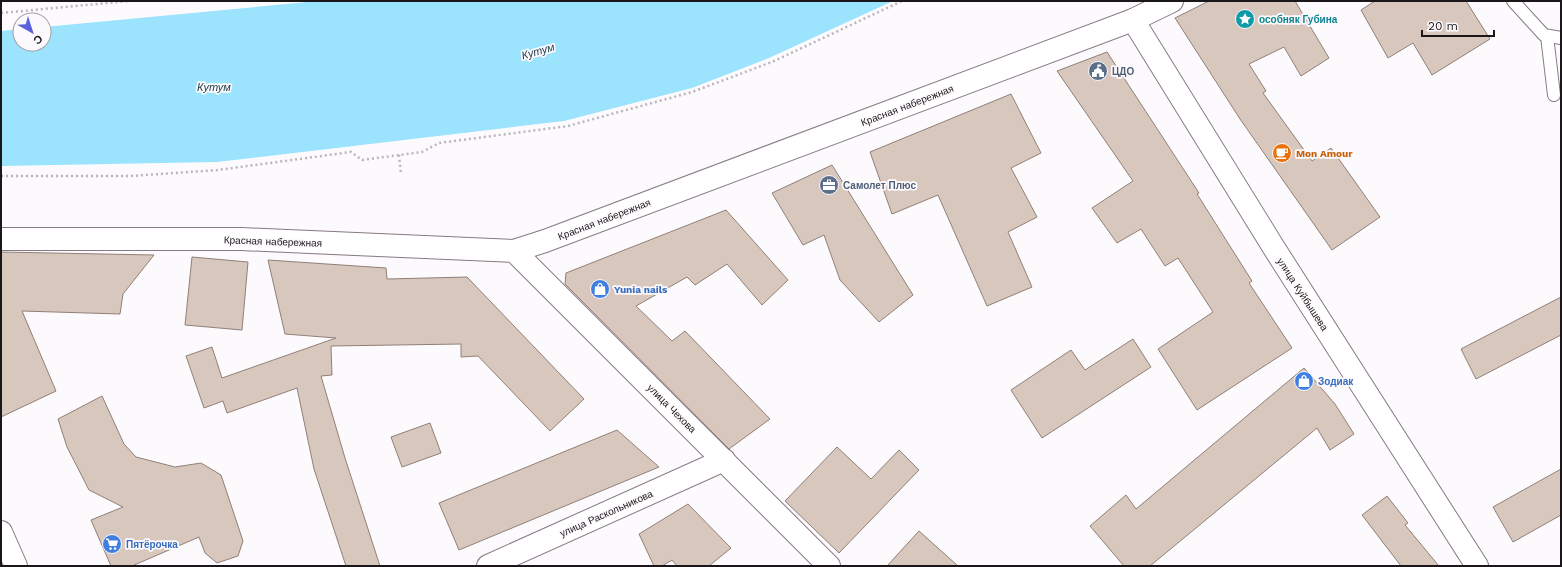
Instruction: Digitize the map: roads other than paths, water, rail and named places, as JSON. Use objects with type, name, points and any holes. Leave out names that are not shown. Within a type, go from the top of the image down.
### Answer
[{"type":"street","name":"Красная набережная","points":[[1,239],[241,239],[514,251],[545,241],[1133,20],[1172,1]]},
{"type":"street","name":"улица Куйбышева","points":[[1133,20],[1278,254],[1477,566]]},
{"type":"street","name":"улица Чехова","points":[[514,251],[829,566]]},
{"type":"street","name":"улица Раскольникова","points":[[488,566],[724,460]]},
{"type":"street","points":[[1,532],[16,566]]},
{"type":"lane","points":[[1513,1],[1544,35],[1561,38]]},
{"type":"lane","points":[[1548,36],[1554,95]]},
{"type":"water","name":"Кутум","points":[[318,1],[893,1],[769,58],[692,88],[564,121],[217,162],[1,166],[1,31],[12,30],[12,52],[52,52],[52,26]]},
{"type":"place","name":"особняк Губина","points":[[1245,19]]},
{"type":"place","name":"ЦДО","points":[[1098,71]]},
{"type":"place","name":"Mon Amour","points":[[1282,153]]},
{"type":"place","name":"Самолет Плюс","points":[[829,185]]},
{"type":"place","name":"Yunia nails","points":[[600,289]]},
{"type":"place","name":"Зодиак","points":[[1304,381]]},
{"type":"place","name":"Пятёрочка","points":[[112,544]]}]
